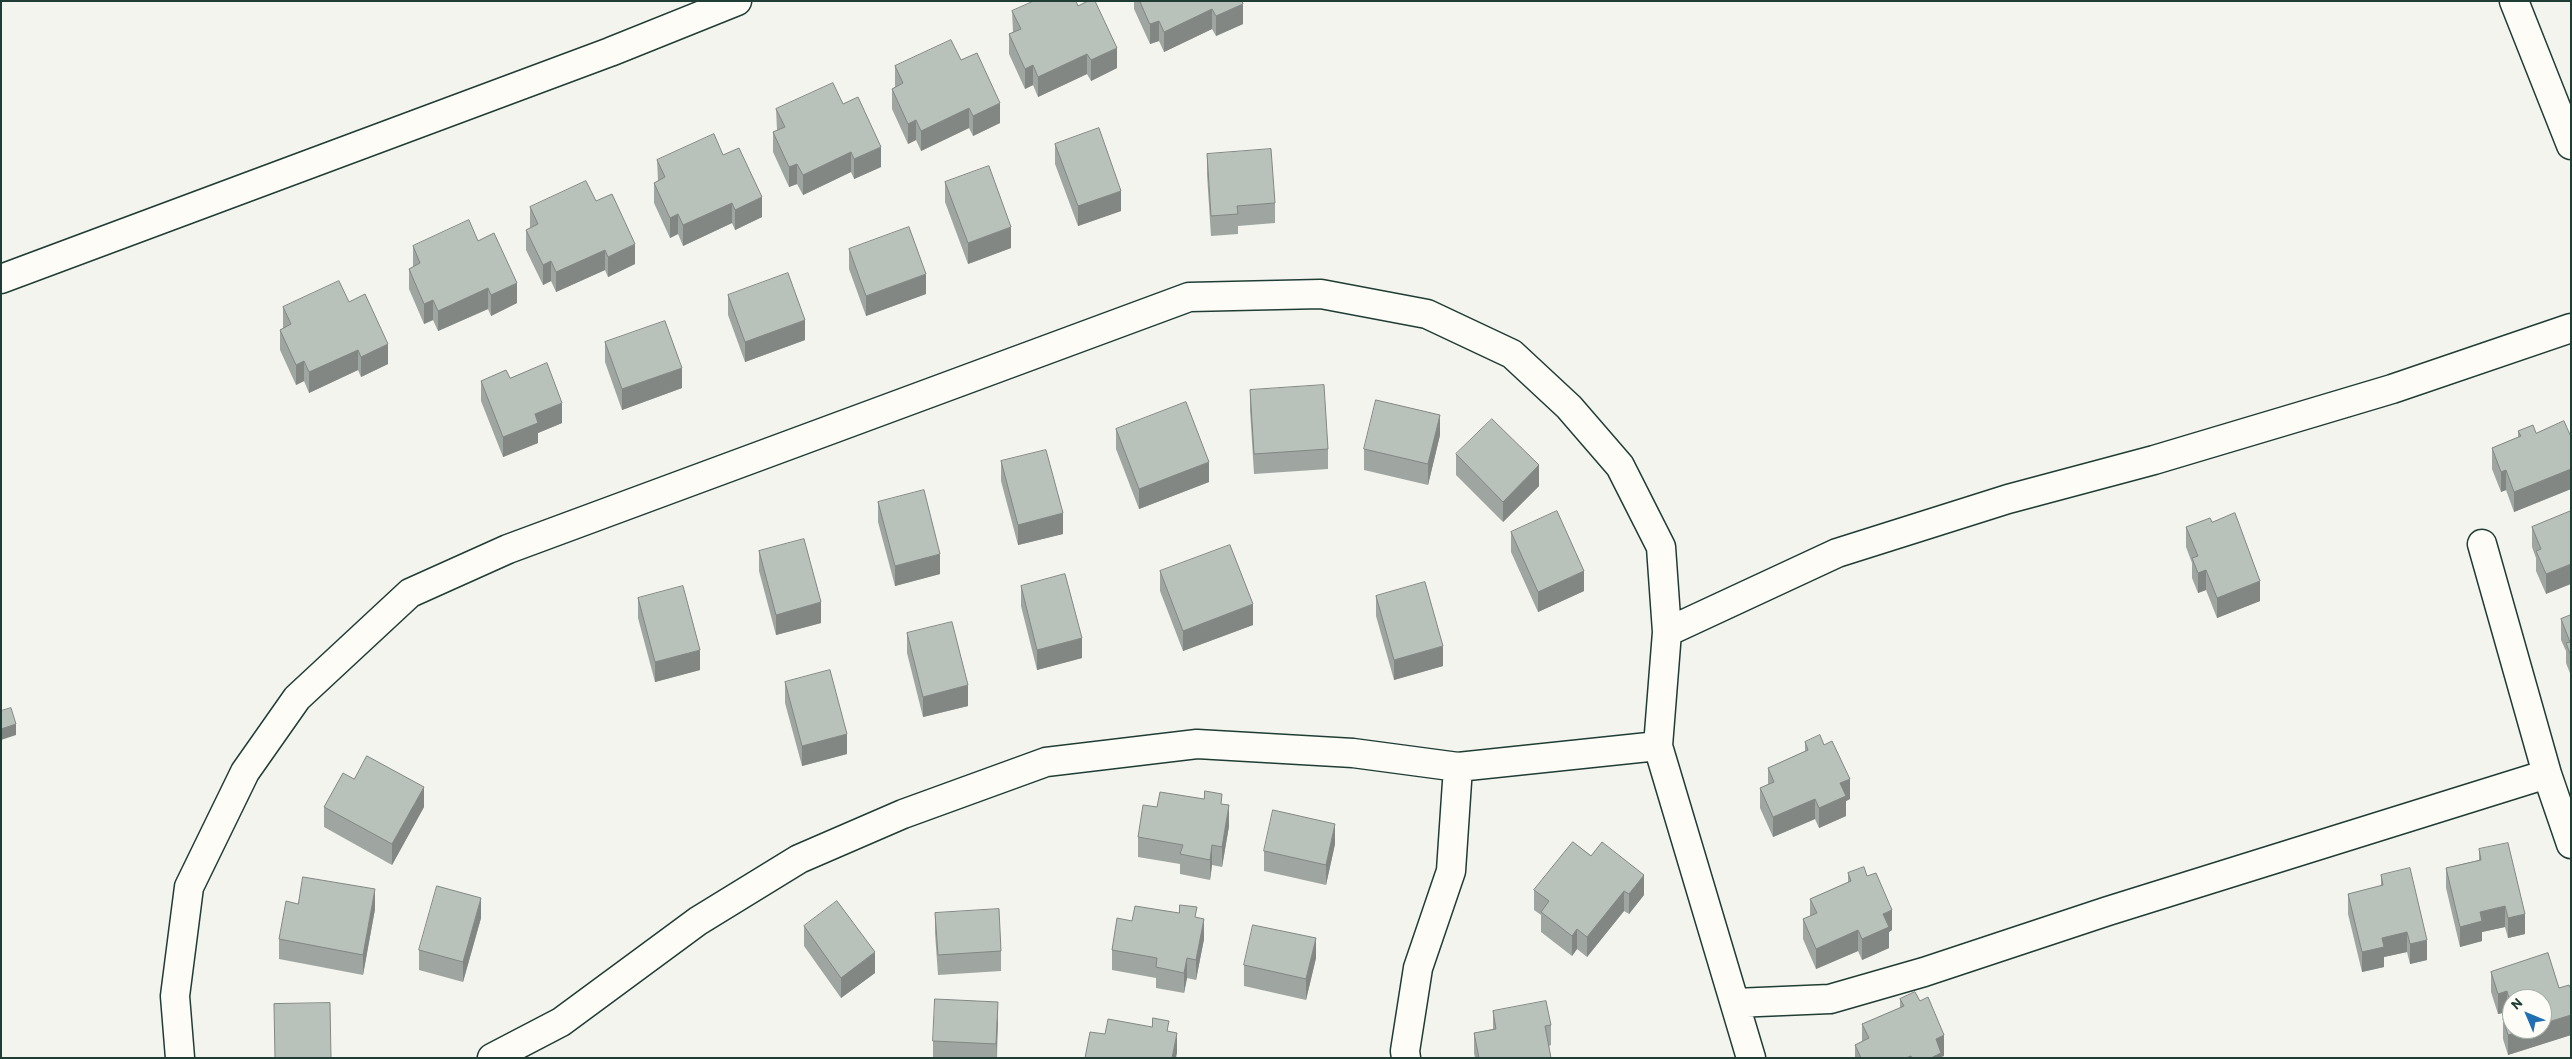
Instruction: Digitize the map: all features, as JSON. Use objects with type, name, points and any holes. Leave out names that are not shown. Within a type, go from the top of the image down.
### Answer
[{"type":"street","points":[[1,279],[601,55],[737,1]]},
{"type":"street","points":[[2514,1],[2571,146]]},
{"type":"street","points":[[180,1058],[175,996],[189,887],[245,772],[296,698],[410,593],[508,549],[1189,297],[1321,294],[1427,314],[1512,354],[1569,407],[1620,466],[1661,547],[1667,632],[1658,746],[1751,1058]]},
{"type":"street","points":[[1667,632],[1837,553],[2008,499],[2154,460],[2392,389],[2571,328]]},
{"type":"street","points":[[2482,544],[2547,774],[2571,844]]},
{"type":"street","points":[[492,1058],[561,1022],[698,921],[799,860],[903,814],[1046,762],[1198,744],[1353,753],[1458,767],[1658,746]]},
{"type":"street","points":[[1406,1058],[1418,968],[1451,871],[1458,767]]},
{"type":"street","points":[[1735,1003],[1830,999],[1924,972],[2108,911],[2547,774]]},
{"type":"building","points":[[1034,1],[1076,1],[1078,6],[1088,1],[1095,1],[1117,48],[1091,60],[1087,54],[1038,77],[1033,65],[1025,69],[1009,34],[1021,29],[1012,11]]},
{"type":"building","points":[[1140,1],[1242,1],[1243,4],[1216,16],[1212,9],[1164,32],[1159,21],[1150,24]]},
{"type":"building","points":[[951,40],[961,60],[977,53],[1000,103],[973,116],[969,108],[921,131],[916,120],[908,124],[892,89],[903,83],[895,66]]},
{"type":"building","points":[[833,83],[843,104],[858,97],[881,147],[854,159],[851,152],[803,175],[797,164],[789,167],[773,132],[785,127],[776,109]]},
{"type":"building","points":[[1099,128],[1121,191],[1078,206],[1055,144]]},
{"type":"building","points":[[714,134],[723,155],[739,148],[762,197],[735,210],[732,203],[683,225],[678,214],[670,218],[654,183],[665,177],[657,160]]},
{"type":"building","points":[[1271,149],[1275,203],[1237,206],[1238,214],[1211,216],[1207,154]]},
{"type":"building","points":[[989,166],[1011,227],[968,243],[945,182]]},
{"type":"building","points":[[586,181],[596,201],[612,194],[635,244],[608,257],[605,250],[556,272],[551,261],[543,265],[526,230],[538,224],[530,207]]},
{"type":"building","points":[[469,220],[478,241],[494,233],[517,283],[491,295],[488,288],[438,311],[433,300],[424,304],[409,269],[420,263],[413,246]]},
{"type":"building","points":[[909,227],[926,274],[866,296],[849,249]]},
{"type":"building","points":[[788,273],[805,320],[745,342],[728,295]]},
{"type":"building","points":[[339,281],[349,302],[365,294],[388,344],[361,357],[358,350],[309,372],[304,361],[296,365],[280,330],[291,324],[283,307]]},
{"type":"building","points":[[665,321],[682,368],[622,389],[605,342]]},
{"type":"building","points":[[547,363],[562,403],[535,414],[538,423],[503,437],[481,381],[506,370],[510,378]]},
{"type":"building","points":[[1324,385],[1328,449],[1254,454],[1250,390]]},
{"type":"building","points":[[1376,400],[1440,415],[1428,464],[1364,449]]},
{"type":"building","points":[[1186,402],[1209,462],[1139,489],[1116,429]]},
{"type":"building","points":[[1492,419],[1539,465],[1503,502],[1456,454]]},
{"type":"building","points":[[2564,421],[2571,437],[2571,469],[2514,492],[2506,470],[2501,472],[2492,448],[2521,436],[2518,431],[2533,425],[2536,433]]},
{"type":"building","points":[[1046,450],[1063,513],[1018,525],[1001,461]]},
{"type":"building","points":[[924,490],[940,554],[895,566],[878,502]]},
{"type":"building","points":[[1557,511],[1584,571],[1538,592],[1511,532]]},
{"type":"building","points":[[2571,511],[2571,564],[2546,574],[2536,551],[2541,549],[2532,527]]},
{"type":"building","points":[[2235,513],[2260,581],[2217,598],[2206,570],[2198,573],[2192,558],[2198,556],[2186,527],[2210,518],[2212,522]]},
{"type":"building","points":[[804,539],[821,602],[776,615],[759,551]]},
{"type":"building","points":[[1230,545],[1253,604],[1183,631],[1160,571]]},
{"type":"building","points":[[1065,574],[1082,638],[1037,650],[1021,586]]},
{"type":"building","points":[[1425,582],[1443,646],[1394,660],[1376,596]]},
{"type":"building","points":[[683,586],[700,650],[655,662],[638,598]]},
{"type":"building","points":[[2571,615],[2571,656],[2566,643],[2570,642],[2561,619]]},
{"type":"building","points":[[952,622],[968,685],[923,697],[907,633]]},
{"type":"building","points":[[830,670],[847,734],[802,746],[785,682]]},
{"type":"building","points":[[11,708],[16,724],[1,729],[1,711]]},
{"type":"building","points":[[1820,735],[1824,745],[1832,741],[1850,779],[1840,783],[1846,796],[1819,808],[1815,799],[1773,817],[1760,788],[1774,782],[1768,768],[1808,750],[1805,742]]},
{"type":"building","points":[[367,756],[424,787],[392,844],[324,807],[343,773],[354,779]]},
{"type":"building","points":[[1205,791],[1222,794],[1221,804],[1229,805],[1222,847],[1212,845],[1210,860],[1180,854],[1183,845],[1138,837],[1143,805],[1157,807],[1160,792],[1204,799]]},
{"type":"building","points":[[1273,810],[1335,824],[1326,865],[1264,851]]},
{"type":"building","points":[[1573,842],[1591,856],[1602,842],[1644,875],[1629,894],[1624,891],[1587,937],[1577,929],[1572,936],[1541,912],[1549,901],[1534,890]]},
{"type":"building","points":[[2508,843],[2525,914],[2508,918],[2505,906],[2480,912],[2482,921],[2460,927],[2446,868],[2481,860],[2479,849]]},
{"type":"building","points":[[1864,867],[1867,876],[1876,873],[1892,910],[1883,914],[1889,927],[1862,939],[1858,930],[1816,949],[1803,919],[1817,913],[1810,899],[1851,881],[1848,873]]},
{"type":"building","points":[[2410,868],[2427,940],[2410,944],[2407,932],[2382,938],[2384,947],[2362,952],[2348,894],[2383,885],[2381,875]]},
{"type":"building","points":[[303,877],[375,889],[363,955],[279,939],[286,901],[298,904]]},
{"type":"building","points":[[437,886],[481,898],[463,962],[419,950]]},
{"type":"building","points":[[837,901],[875,952],[841,978],[804,926]]},
{"type":"building","points":[[1180,905],[1197,907],[1195,917],[1204,919],[1196,960],[1187,958],[1184,973],[1156,967],[1157,958],[1112,950],[1117,918],[1132,921],[1135,906],[1179,913]]},
{"type":"building","points":[[999,909],[1001,951],[938,955],[935,913]]},
{"type":"building","points":[[1253,925],[1316,938],[1306,979],[1244,965]]},
{"type":"building","points":[[2548,953],[2559,988],[2569,985],[2571,989],[2571,1015],[2552,1021],[2552,989],[2502,989],[2502,993],[2498,994],[2491,972]]},
{"type":"building","points":[[1915,992],[1920,1001],[1928,997],[1944,1035],[1936,1039],[1941,1053],[1931,1058],[1912,1058],[1911,1056],[1906,1058],[1861,1058],[1855,1045],[1869,1038],[1862,1024],[1904,1006],[1900,999]]},
{"type":"building","points":[[935,999],[998,1002],[996,1044],[933,1041]]},
{"type":"building","points":[[1546,1001],[1551,1025],[1545,1026],[1551,1058],[1479,1058],[1474,1033],[1496,1029],[1493,1011]]},
{"type":"building","points":[[330,1003],[331,1058],[275,1058],[274,1004]]},
{"type":"building","points":[[1153,1018],[1169,1021],[1167,1031],[1177,1033],[1172,1058],[1085,1058],[1090,1032],[1105,1034],[1108,1019],[1152,1027]]}]
